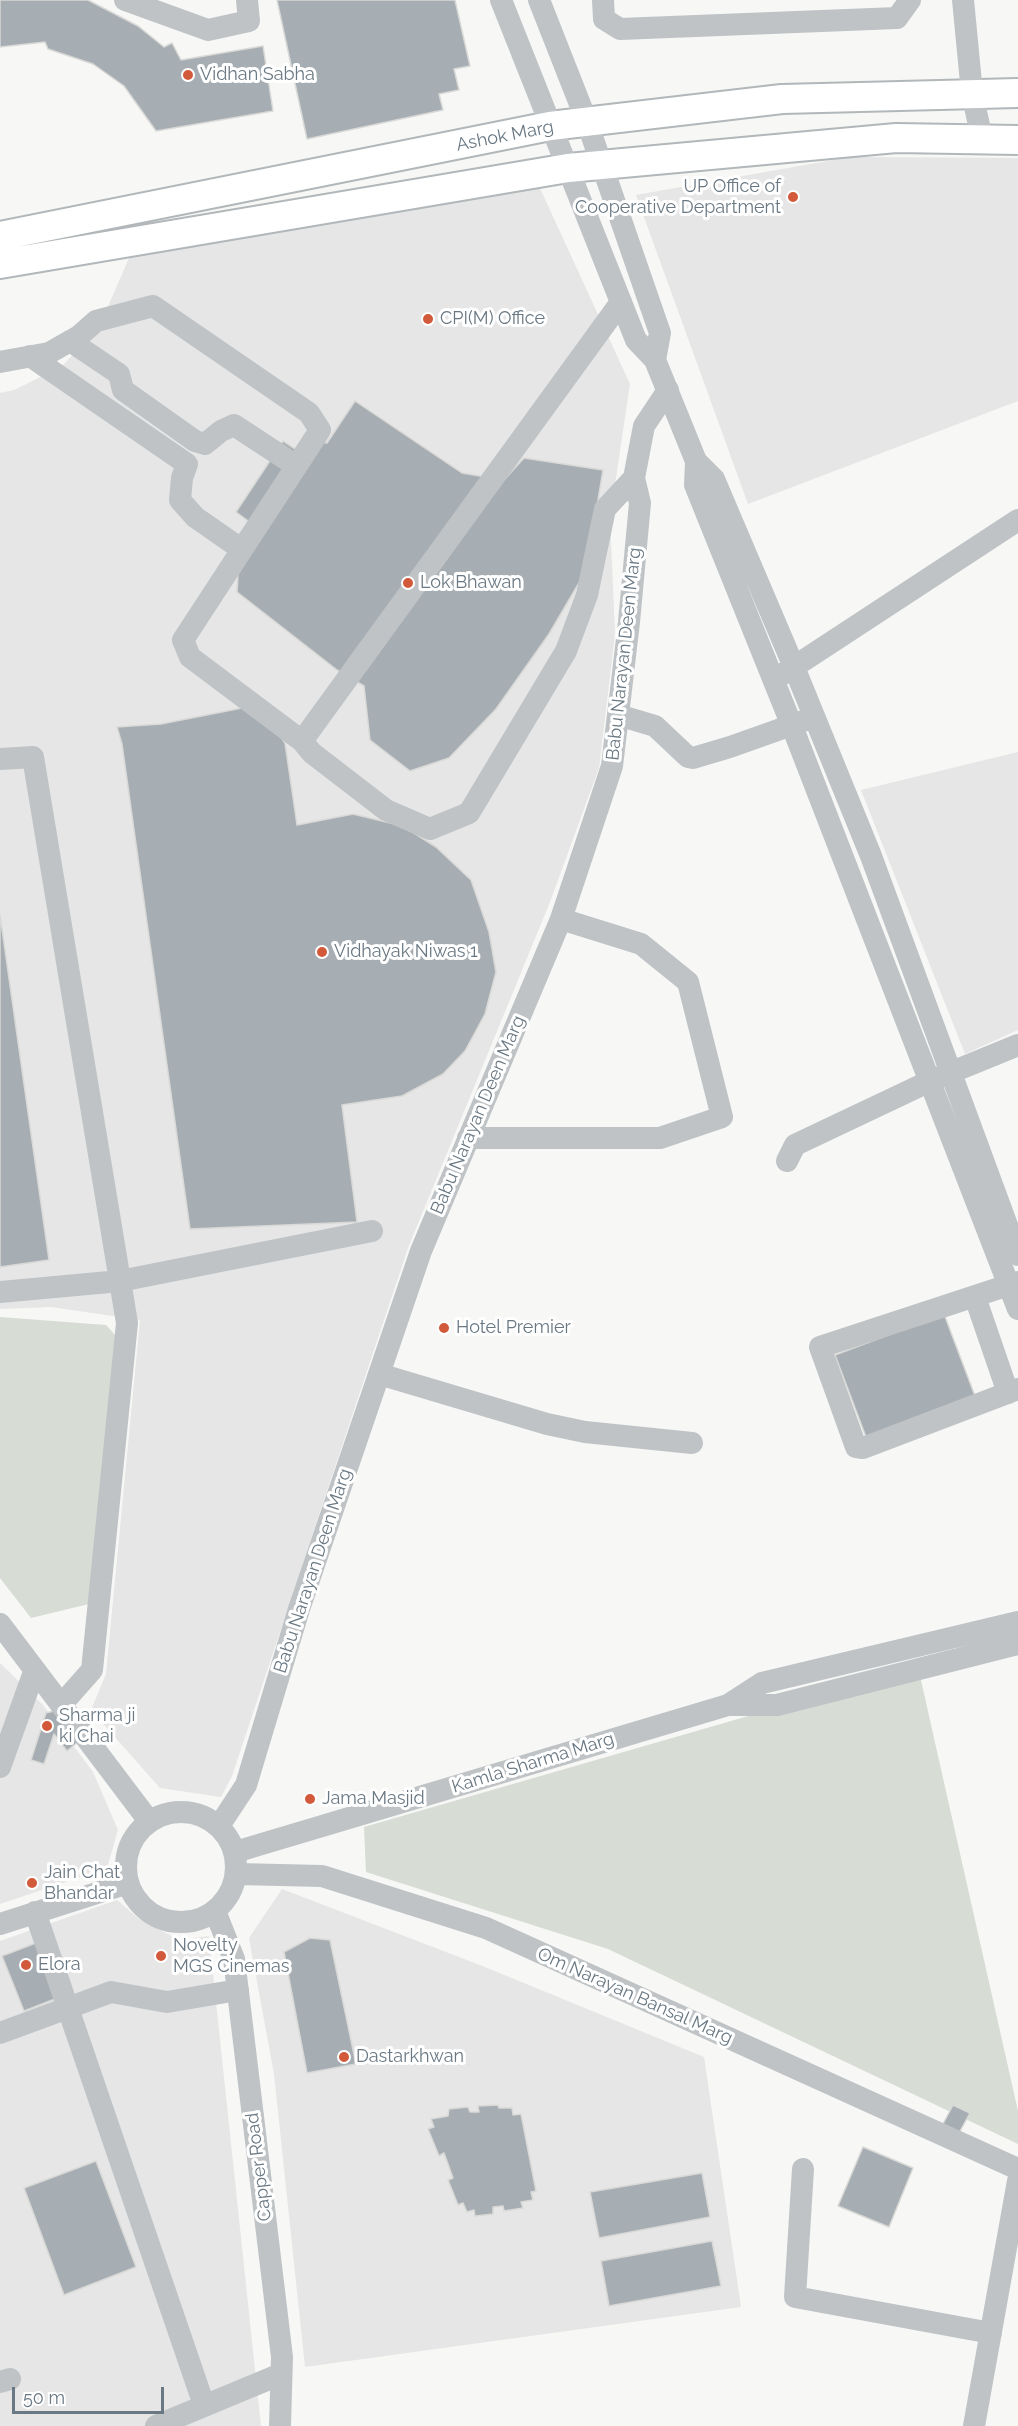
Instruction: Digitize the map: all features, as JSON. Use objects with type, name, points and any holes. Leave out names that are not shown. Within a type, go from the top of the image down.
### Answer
[{"type":"main road","name":"Ashok Marg","points":[[0,236],[550,126],[782,99],[1018,93]]},
{"type":"main road","points":[[0,264],[568,168],[896,138],[1018,140]]},
{"type":"street","points":[[125,0],[208,30],[249,21],[247,0]]},
{"type":"street","points":[[501,0],[636,340],[655,360],[696,461],[714,479],[814,717],[890,910],[940,1077],[1014,1284],[1018,1309]]},
{"type":"street","points":[[539,0],[587,122],[660,333],[655,360]]},
{"type":"street","points":[[603,0],[604,19],[620,29],[897,18],[910,0]]},
{"type":"street","points":[[963,0],[972,93],[982,139]]},
{"type":"street","points":[[302,741],[621,302]]},
{"type":"street","points":[[0,362],[49,352],[70,341],[96,321],[153,306],[309,413],[320,430],[295,465],[183,640],[190,657],[302,741],[321,760],[386,810],[430,829],[469,813],[566,651],[587,595],[605,509],[634,478]]},
{"type":"street","points":[[70,341],[119,374],[123,390],[195,441],[205,444],[221,431],[234,425],[295,465]]},
{"type":"street","points":[[30,356],[187,464],[182,478],[180,500],[195,517],[241,549]]},
{"type":"street","name":"Babu Narayan Deen Marg","points":[[219,1827],[246,1785],[299,1609],[421,1251],[561,919],[612,766],[640,503],[634,478],[644,426],[668,390]]},
{"type":"street","points":[[696,461],[695,485],[867,918],[1018,1255]]},
{"type":"street","points":[[774,680],[1018,520]]},
{"type":"street","points":[[618,715],[655,726],[688,757],[693,758],[814,717]]},
{"type":"street","points":[[0,759],[33,757],[127,1323],[92,1671],[61,1705]]},
{"type":"street","points":[[867,918],[890,910]]},
{"type":"street","points":[[468,1138],[660,1138],[722,1117],[688,982],[641,944],[561,919]]},
{"type":"street","points":[[787,1161],[795,1145],[940,1077],[1018,1045]]},
{"type":"street","points":[[0,1292],[120,1281],[372,1231]]},
{"type":"street","points":[[975,1297],[1013,1391],[863,1448],[856,1447],[820,1347],[1014,1284]]},
{"type":"street","points":[[379,1374],[548,1424],[585,1432],[692,1443]]},
{"type":"street","name":"Kamla Sharma Marg","points":[[236,1863],[728,1705],[762,1683],[1018,1622]]},
{"type":"street","points":[[1,1631],[61,1705],[149,1821]]},
{"type":"street","name":"Kamla Sharma Marg","points":[[728,1705],[777,1705],[1018,1644]]},
{"type":"street","points":[[918,1646],[924,1668]]},
{"type":"street","points":[[0,1767],[34,1672]]},
{"type":"street","points":[[186,1811],[203,1815],[226,1834],[236,1863],[228,1897],[215,1911],[196,1920],[172,1922],[150,1913],[136,1898],[128,1883],[127,1856],[134,1837],[149,1821],[168,1813],[186,1811]]},
{"type":"street","name":"Om Narayan Bansal Marg","points":[[236,1863],[321,1876],[486,1928],[1018,2169]]},
{"type":"street","points":[[0,1924],[128,1883]]},
{"type":"street","name":"Capper Road","points":[[215,1911],[234,1959],[238,1990],[282,2357],[280,2426]]},
{"type":"street","points":[[35,1912],[204,2405]]},
{"type":"street","points":[[0,2033],[111,1992],[167,2002],[238,1990]]},
{"type":"street","points":[[803,2169],[795,2297],[991,2333]]},
{"type":"street","points":[[974,2426],[1018,2181]]},
{"type":"street","points":[[156,2426],[281,2374]]},
{"type":"shaded area","points":[[850,157],[1018,158],[1018,401],[748,504],[636,195]]},
{"type":"shaded area","points":[[538,184],[630,384],[610,518],[615,634],[599,768],[550,902],[408,1248],[232,1776],[221,1797],[160,1788],[91,1710],[106,1674],[140,1320],[51,1307],[0,1309],[0,393],[14,390],[61,367],[98,329],[130,256]]},
{"type":"shaded area","points":[[1018,752],[1018,1030],[965,1054],[861,790]]},
{"type":"shaded area","points":[[0,1317],[106,1325],[116,1336],[89,1604],[31,1618],[0,1578]]},
{"type":"shaded area","points":[[0,1663],[43,1705],[93,1772],[118,1830],[107,1868],[0,1904]]},
{"type":"shaded area","points":[[918,1667],[1018,2111],[1018,2144],[608,1949],[366,1872],[364,1827]]},
{"type":"shaded area","points":[[282,1889],[485,1967],[704,2057],[741,2307],[305,2367],[274,2074],[249,1938]]},
{"type":"shaded area","points":[[117,1900],[138,1918],[179,1940],[209,1936],[261,2426],[0,2426],[0,1941]]},
{"type":"building","name":"Vidhan Sabha","points":[[0,0],[88,0],[138,26],[164,47],[172,43],[181,60],[263,46],[273,111],[156,131],[124,86],[93,64],[48,49],[45,42],[0,47]]},
{"type":"building","points":[[277,0],[455,0],[470,66],[454,69],[459,90],[439,94],[443,110],[307,139]]},
{"type":"building","name":"Lok Bhawan","points":[[355,401],[462,473],[504,480],[524,458],[603,470],[586,571],[549,634],[496,709],[449,758],[410,771],[370,740],[364,686],[337,670],[237,592],[238,574],[263,532],[236,512],[283,441],[309,458],[321,442],[327,443]]},
{"type":"building","name":"Vidhayak Niwas 1","points":[[242,708],[273,726],[285,743],[297,825],[353,814],[403,826],[436,847],[471,880],[489,932],[496,972],[485,1014],[465,1051],[443,1074],[402,1096],[342,1105],[357,1222],[190,1229],[122,744],[117,727],[161,724]]},
{"type":"building","points":[[0,915],[49,1260],[0,1267]]},
{"type":"building","points":[[944,1314],[975,1396],[866,1437],[835,1355]]},
{"type":"building","points":[[54,1711],[78,1742],[67,1751],[54,1734],[44,1764],[31,1760],[46,1713]]},
{"type":"building","points":[[310,1938],[330,1940],[356,2064],[307,2073],[284,1952]]},
{"type":"building","points":[[41,1941],[60,1997],[24,2011],[2,1956]]},
{"type":"building","points":[[498,2105],[499,2108],[512,2108],[513,2115],[521,2114],[536,2191],[531,2192],[533,2200],[521,2202],[523,2208],[504,2211],[503,2206],[493,2207],[493,2214],[475,2216],[474,2210],[467,2212],[463,2203],[458,2205],[448,2180],[453,2178],[444,2153],[439,2156],[428,2129],[434,2127],[431,2119],[448,2116],[449,2109],[468,2107],[470,2112],[479,2112],[478,2106]]},
{"type":"building","points":[[953,2105],[970,2113],[959,2133],[943,2124]]},
{"type":"building","points":[[863,2147],[913,2168],[889,2227],[838,2206]]},
{"type":"building","points":[[96,2161],[136,2267],[64,2295],[24,2188]]},
{"type":"building","points":[[702,2173],[710,2217],[599,2238],[590,2192]]},
{"type":"building","points":[[712,2241],[721,2286],[609,2306],[601,2261]]},
{"type":"place","name":"Vidhan Sabha","points":[[188,75]]},
{"type":"place","name":"UP Office of Cooperative Department","points":[[793,197]]},
{"type":"place","name":"CPI(M) Office","points":[[428,319]]},
{"type":"place","name":"Lok Bhawan","points":[[408,583]]},
{"type":"place","name":"Vidhayak Niwas 1","points":[[322,952]]},
{"type":"place","name":"Hotel Premier","points":[[444,1328]]},
{"type":"place","name":"Sharma ji ki Chai","points":[[47,1726]]},
{"type":"place","name":"Jama Masjid","points":[[310,1799]]},
{"type":"place","name":"Jain Chat Bhandar","points":[[32,1883]]},
{"type":"place","name":"Novelty MGS Cinemas","points":[[161,1956]]},
{"type":"place","name":"Elora","points":[[26,1965]]},
{"type":"place","name":"Dastarkhwan","points":[[344,2057]]}]
